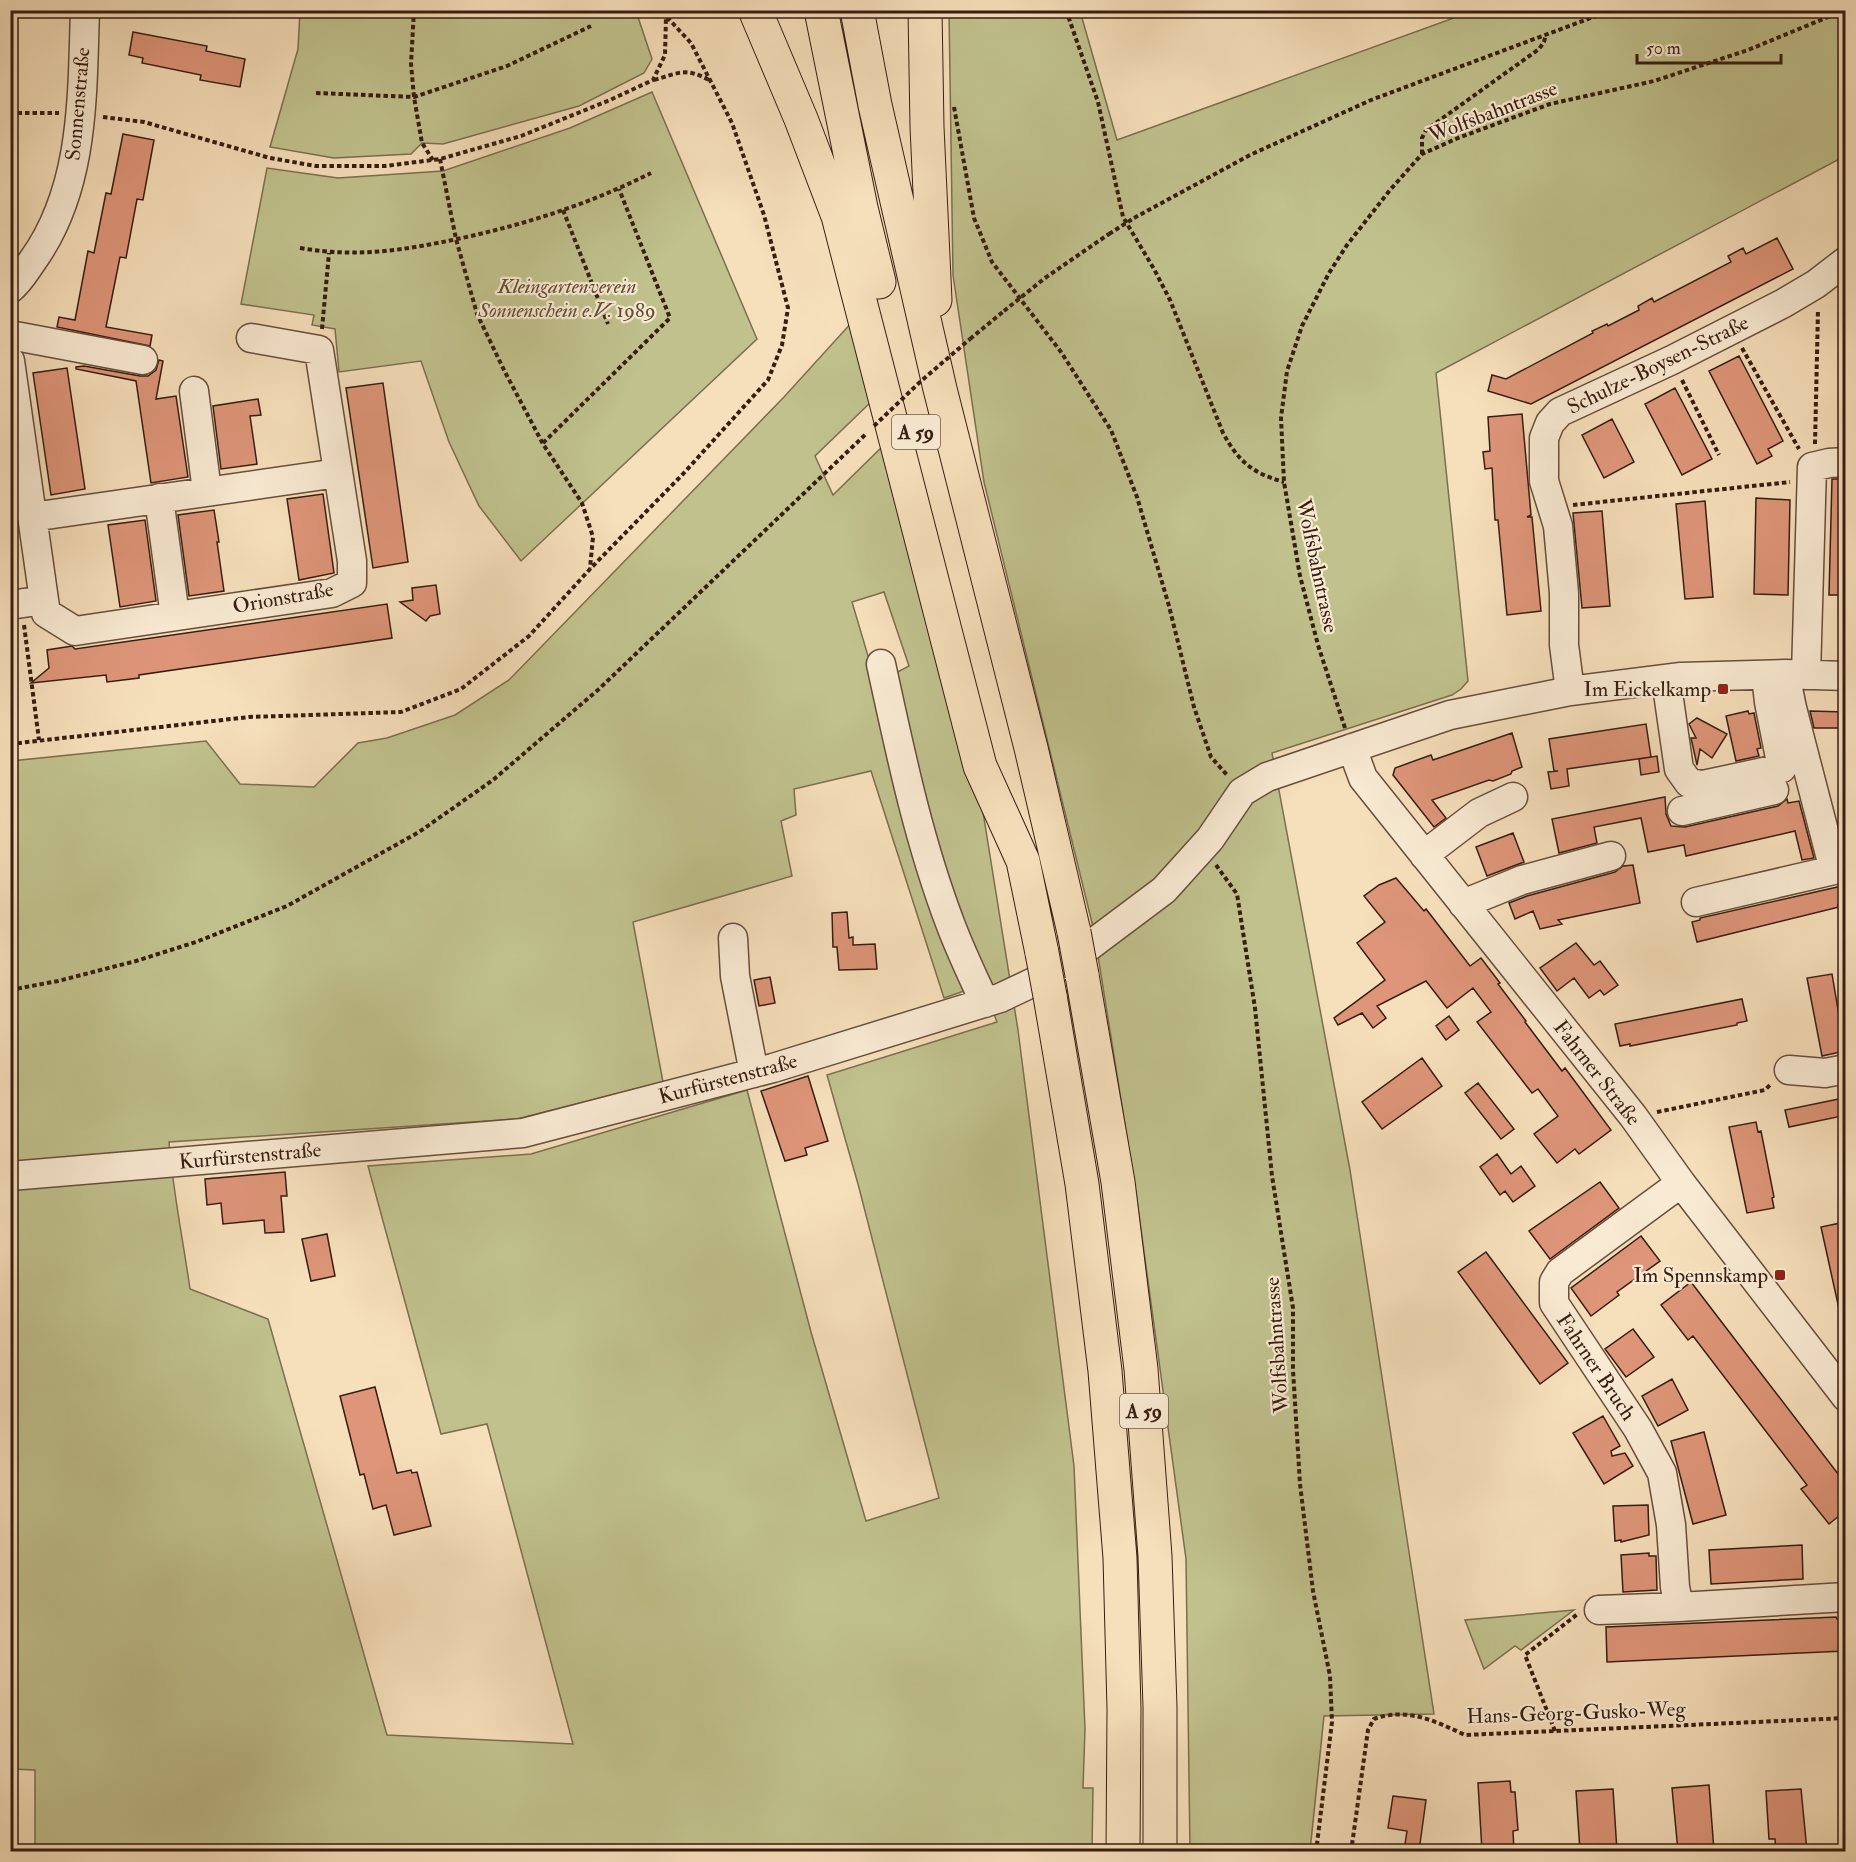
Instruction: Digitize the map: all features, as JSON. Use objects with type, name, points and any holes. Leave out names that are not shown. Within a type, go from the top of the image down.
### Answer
[{"type":"highway","points":[[755,10],[801,119],[838,216],[980,766],[1019,852]]},
{"type":"highway","name":"A 59","points":[[821,10],[861,208],[1023,861],[1050,996],[1082,1184],[1105,1371],[1120,1558],[1124,1709],[1123,1851]]},
{"type":"highway","name":"A 59","points":[[857,10],[875,105],[940,389],[1029,737],[1074,932],[1118,1182],[1141,1369],[1155,1556],[1160,1707],[1160,1851]]},
{"type":"highway","points":[[925,10],[930,196],[940,389]]},
{"type":"street","name":"Sonnenstraße","points":[[10,289],[46,242],[72,175],[82,115],[85,10]]},
{"type":"street","name":"Schulze-Boysen-Straße","points":[[1570,691],[1564,645],[1564,593],[1558,526],[1544,481],[1544,438],[1550,423],[1560,412],[1672,360],[1784,303],[1845,261]]},
{"type":"street","points":[[10,335],[143,360]]},
{"type":"street","name":"Orionstraße","points":[[25,603],[75,631],[332,593],[352,583],[352,561],[319,350],[250,338]]},
{"type":"street","points":[[10,362],[32,517],[25,603]]},
{"type":"street","points":[[194,391],[207,491]]},
{"type":"street","points":[[1696,902],[1834,870],[1792,708],[1786,675],[1812,467],[1845,462]]},
{"type":"street","points":[[32,517],[338,473]]},
{"type":"street","points":[[159,498],[175,616]]},
{"type":"street","points":[[881,664],[903,765],[927,853],[950,923],[985,1003]]},
{"type":"street","points":[[1666,679],[1679,769],[1689,783],[1703,785],[1782,768],[1769,702],[1786,675]]},
{"type":"street","points":[[1352,748],[1450,715],[1570,691],[1666,679],[1786,675],[1845,676]]},
{"type":"street","name":"Kurfürstenstraße","points":[[10,1176],[524,1133],[754,1073],[985,1003],[1040,979],[1084,950],[1164,891],[1210,839],[1242,792],[1267,777],[1352,748]]},
{"type":"street","name":"Fahrner Straße","points":[[1352,748],[1363,778],[1633,1116],[1681,1183],[1845,1397]]},
{"type":"street","points":[[1682,811],[1811,781]]},
{"type":"street","points":[[1424,855],[1479,813],[1512,796]]},
{"type":"street","points":[[1463,904],[1522,880],[1611,856]]},
{"type":"street","points":[[733,938],[735,975],[754,1073]]},
{"type":"street","points":[[1789,1070],[1825,1073],[1845,1069]]},
{"type":"street","name":"Fahrner Bruch","points":[[1679,1607],[1675,1587],[1671,1525],[1662,1473],[1638,1429],[1554,1303],[1552,1293],[1554,1282],[1560,1272],[1681,1183]]},
{"type":"street","points":[[1599,1610],[1845,1597]]},
{"type":"path","points":[[414,10],[411,64],[414,97],[422,143],[433,160]]},
{"type":"path","points":[[10,744],[249,717],[401,711],[461,689],[529,636],[768,380],[782,345],[788,308],[764,214],[732,123],[691,43],[663,10]]},
{"type":"path","points":[[1066,10],[1098,102],[1123,217],[1170,300],[1223,433],[1232,448],[1253,471],[1284,482]]},
{"type":"path","points":[[10,990],[135,962],[206,938],[287,906],[419,832],[493,780],[599,689],[921,381],[1045,278],[1134,218],[1250,155],[1361,105],[1612,10]]},
{"type":"path","name":"Wolfsbahntrasse","points":[[1352,748],[1333,695],[1300,576],[1284,482],[1281,418],[1287,371],[1302,326],[1329,273],[1347,245],[1422,154],[1458,138],[1550,104],[1654,81],[1748,50],[1845,10]]},
{"type":"path","points":[[653,80],[665,55],[666,16]]},
{"type":"path","points":[[316,93],[414,97],[507,66],[591,26]]},
{"type":"path","points":[[1422,154],[1422,138],[1426,130],[1539,49],[1546,34]]},
{"type":"path","points":[[10,113],[54,112],[144,122],[270,158],[316,166],[384,166],[440,159],[521,136],[653,80],[686,71],[698,74],[710,81]]},
{"type":"path","points":[[954,101],[956,125],[974,218],[992,262],[1061,352],[1111,430],[1140,508],[1169,606],[1194,707],[1211,757],[1242,792]]},
{"type":"path","points":[[440,159],[456,239],[477,314],[543,444],[582,503],[593,537],[590,569]]},
{"type":"path","points":[[300,248],[329,253],[405,250],[518,226],[619,189],[651,173]]},
{"type":"path","points":[[543,444],[670,318],[619,189]]},
{"type":"path","points":[[563,210],[608,324]]},
{"type":"path","points":[[322,328],[329,253]]},
{"type":"path","points":[[1551,507],[1795,482],[1812,467],[1815,444],[1819,280]]},
{"type":"path","points":[[1732,329],[1797,445],[1812,467]]},
{"type":"path","points":[[1672,360],[1719,455]]},
{"type":"path","points":[[25,603],[39,740]]},
{"type":"path","name":"Wolfsbahntrasse","points":[[1203,847],[1237,894],[1255,1008],[1272,1176],[1293,1308],[1293,1370],[1300,1484],[1313,1591],[1330,1676],[1332,1722],[1316,1851]]},
{"type":"path","points":[[1633,1116],[1764,1090],[1789,1070]]},
{"type":"path","points":[[1555,1731],[1525,1655],[1581,1611],[1599,1610]]},
{"type":"path","name":"Hans-Georg-Gusko-Weg","points":[[1351,1851],[1368,1730],[1374,1719],[1389,1713],[1427,1718],[1465,1735],[1845,1718]]},
{"type":"green space","points":[[300,11],[636,11],[652,59],[644,73],[579,106],[443,144],[422,143],[411,154],[334,158],[270,147],[298,49]]},
{"type":"green space","points":[[949,11],[1080,11],[1117,140],[1473,11],[1845,11],[1845,156],[1436,373],[1468,681],[1452,695],[1272,753],[1350,1170],[1434,1714],[1324,1716],[1310,1851],[1190,1851],[1186,1559],[1136,1193],[1094,931],[984,482],[953,275]]},
{"type":"green space","name":"Kleingartenverein Sonnenschein e.V. 1989","points":[[652,92],[757,339],[521,561],[479,506],[449,442],[421,361],[339,372],[335,329],[312,325],[314,315],[241,304],[267,168],[338,178],[443,171],[570,128]]},
{"type":"green space","points":[[853,321],[873,400],[815,456],[833,495],[884,445],[982,806],[1018,1030],[1074,1466],[1085,1729],[1083,1788],[1093,1788],[1092,1851],[35,1851],[35,1770],[11,1769],[11,761],[206,741],[240,784],[314,787],[358,743],[387,738],[455,715],[509,680],[784,397]],"holes":[[[884,592],[909,666],[896,673],[939,857],[966,940],[997,1022],[827,1075],[858,1184],[939,1498],[866,1521],[811,1332],[747,1090],[531,1154],[368,1166],[441,1434],[487,1424],[573,1744],[387,1735],[268,1319],[190,1289],[169,1142],[517,1119],[663,1082],[633,922],[792,876],[781,821],[796,815],[794,789],[871,771],[944,998],[967,990],[852,602]]]},
{"type":"green space","points":[[1574,1610],[1521,1650],[1515,1646],[1484,1669],[1465,1620]]},
{"type":"building","points":[[133,32],[207,46],[206,51],[245,59],[240,87],[200,80],[201,75],[142,63],[143,58],[129,55]]},
{"type":"building","points":[[123,134],[154,140],[143,200],[137,199],[126,258],[120,257],[106,327],[152,335],[150,346],[57,327],[59,317],[75,320],[88,251],[94,253],[106,193],[111,194]]},
{"type":"building","points":[[1777,238],[1793,269],[1531,404],[1488,391],[1492,375],[1506,379],[1593,333],[1592,331],[1607,324],[1608,326],[1639,310],[1638,306],[1652,298],[1654,302],[1731,262],[1728,256],[1743,248],[1746,254]]},
{"type":"building","points":[[1739,356],[1783,441],[1768,449],[1772,456],[1757,464],[1709,371]]},
{"type":"building","points":[[159,360],[163,361],[156,399],[176,396],[188,477],[151,483],[136,381],[76,369],[76,367],[84,366],[148,376],[156,370]]},
{"type":"building","points":[[67,368],[85,489],[51,495],[33,373]]},
{"type":"building","points":[[383,383],[408,562],[373,568],[346,388]]},
{"type":"building","points":[[1675,388],[1712,459],[1682,475],[1645,404]]},
{"type":"building","points":[[258,399],[261,415],[250,416],[257,464],[221,469],[213,406]]},
{"type":"building","points":[[1522,414],[1531,515],[1527,517],[1532,517],[1541,611],[1507,615],[1498,520],[1495,520],[1492,468],[1485,469],[1483,452],[1490,451],[1488,417]]},
{"type":"building","points":[[1612,419],[1634,462],[1604,478],[1582,435]]},
{"type":"building","points":[[1832,479],[1845,479],[1845,595],[1829,595]]},
{"type":"building","points":[[323,494],[334,573],[299,580],[287,499]]},
{"type":"building","points":[[1756,498],[1790,500],[1788,595],[1754,594]]},
{"type":"building","points":[[1705,501],[1713,597],[1685,599],[1676,504]]},
{"type":"building","points":[[214,510],[224,591],[189,596],[178,515]]},
{"type":"building","points":[[1602,511],[1610,606],[1582,608],[1573,513]]},
{"type":"building","points":[[145,520],[156,601],[120,607],[108,525]]},
{"type":"building","points":[[436,585],[440,614],[430,616],[426,621],[400,602],[413,600],[412,588]]},
{"type":"building","points":[[387,604],[392,638],[139,675],[139,678],[107,682],[106,675],[31,683],[49,668],[47,650],[72,646],[75,649]]},
{"type":"building","points":[[1748,711],[1749,714],[1754,713],[1761,748],[1757,749],[1759,756],[1736,761],[1726,716]]},
{"type":"building","points":[[1810,711],[1845,712],[1845,728],[1814,728]]},
{"type":"building","points":[[1697,718],[1727,734],[1712,758],[1700,749],[1697,765],[1691,738],[1696,738],[1689,724]]},
{"type":"building","points":[[1646,724],[1651,757],[1567,769],[1569,786],[1551,789],[1548,772],[1558,771],[1554,771],[1549,739]]},
{"type":"building","points":[[1512,733],[1522,767],[1493,781],[1489,780],[1432,800],[1446,818],[1434,827],[1393,775],[1395,768],[1431,755],[1433,760]]},
{"type":"building","points":[[1657,756],[1659,772],[1641,775],[1639,759]]},
{"type":"building","points":[[1665,797],[1666,814],[1671,826],[1685,827],[1778,806],[1787,799],[1788,803],[1799,801],[1814,858],[1802,860],[1795,831],[1686,856],[1684,845],[1648,852],[1641,818],[1594,827],[1597,843],[1559,853],[1552,819]]},
{"type":"building","points":[[1513,833],[1524,862],[1487,876],[1476,847]]},
{"type":"building","points":[[1633,865],[1640,903],[1558,920],[1562,924],[1540,929],[1533,911],[1515,919],[1509,903],[1615,872],[1623,866]]},
{"type":"building","points":[[1396,878],[1424,911],[1426,909],[1470,966],[1481,958],[1562,1071],[1565,1068],[1611,1130],[1579,1154],[1575,1149],[1557,1163],[1534,1134],[1558,1116],[1538,1089],[1532,1093],[1477,1022],[1491,1012],[1473,988],[1447,1008],[1426,981],[1377,1006],[1386,1018],[1373,1028],[1362,1013],[1338,1025],[1334,1018],[1385,980],[1357,943],[1385,922],[1364,896],[1379,885]]},
{"type":"building","points":[[1842,886],[1845,903],[1838,905],[1839,907],[1697,942],[1692,922],[1700,918]]},
{"type":"building","points":[[847,912],[849,938],[853,937],[853,945],[875,944],[877,969],[839,970],[837,947],[833,947],[832,913]]},
{"type":"building","points":[[1576,943],[1594,965],[1600,961],[1618,985],[1604,995],[1600,990],[1589,998],[1574,978],[1557,991],[1540,968]]},
{"type":"building","points":[[1832,974],[1845,1051],[1822,1056],[1807,978]]},
{"type":"building","points":[[770,977],[775,1003],[759,1006],[754,980]]},
{"type":"building","points":[[1742,999],[1747,1021],[1737,1023],[1737,1025],[1620,1046],[1615,1024]]},
{"type":"building","points":[[1449,1016],[1459,1030],[1446,1040],[1436,1026]]},
{"type":"building","points":[[1422,1058],[1442,1086],[1382,1129],[1362,1102]]},
{"type":"building","points":[[808,1076],[828,1141],[805,1148],[807,1155],[785,1161],[761,1091]]},
{"type":"building","points":[[1478,1083],[1514,1129],[1501,1139],[1465,1093]]},
{"type":"building","points":[[1839,1099],[1842,1116],[1789,1127],[1785,1110]]},
{"type":"building","points":[[1756,1122],[1758,1132],[1761,1131],[1774,1197],[1772,1198],[1774,1208],[1747,1213],[1729,1127]]},
{"type":"building","points":[[1497,1154],[1511,1174],[1521,1166],[1535,1186],[1513,1202],[1505,1191],[1500,1195],[1480,1167]]},
{"type":"building","points":[[285,1172],[287,1196],[281,1196],[284,1232],[265,1233],[264,1220],[223,1224],[221,1203],[207,1205],[205,1179]]},
{"type":"building","points":[[1600,1182],[1619,1208],[1550,1259],[1529,1231]]},
{"type":"building","points":[[1845,1222],[1845,1308],[1839,1309],[1821,1227]]},
{"type":"building","points":[[327,1234],[335,1276],[311,1281],[302,1239]]},
{"type":"building","points":[[1641,1236],[1660,1261],[1617,1292],[1619,1295],[1591,1316],[1571,1288]]},
{"type":"building","points":[[1486,1252],[1568,1363],[1540,1384],[1458,1272]]},
{"type":"building","points":[[1691,1282],[1845,1483],[1845,1511],[1829,1524],[1801,1489],[1807,1485],[1693,1336],[1688,1340],[1661,1305]]},
{"type":"building","points":[[1633,1329],[1654,1357],[1626,1377],[1605,1349]]},
{"type":"building","points":[[1672,1379],[1688,1410],[1658,1426],[1642,1396]]},
{"type":"building","points":[[375,1387],[397,1473],[411,1470],[412,1473],[417,1472],[431,1526],[394,1535],[386,1505],[373,1509],[364,1474],[360,1475],[340,1396]]},
{"type":"building","points":[[1603,1416],[1620,1446],[1611,1451],[1612,1456],[1625,1453],[1633,1466],[1604,1484],[1573,1433]]},
{"type":"building","points":[[1704,1432],[1726,1515],[1693,1524],[1671,1441]]},
{"type":"building","points":[[1648,1505],[1649,1535],[1621,1542],[1621,1540],[1615,1541],[1613,1506]]},
{"type":"building","points":[[1802,1545],[1803,1579],[1711,1584],[1709,1550]]},
{"type":"building","points":[[1649,1553],[1649,1556],[1656,1556],[1657,1590],[1623,1592],[1621,1555]]},
{"type":"building","points":[[1836,1617],[1837,1619],[1845,1618],[1845,1651],[1607,1662],[1606,1627]]},
{"type":"building","points":[[1510,1781],[1511,1792],[1515,1792],[1518,1830],[1513,1831],[1514,1851],[1482,1851],[1478,1783]]},
{"type":"building","points":[[1709,1785],[1714,1851],[1678,1851],[1672,1788]]},
{"type":"building","points":[[1613,1789],[1617,1851],[1580,1851],[1576,1791]]},
{"type":"building","points":[[1801,1789],[1807,1851],[1776,1851],[1775,1839],[1769,1839],[1766,1791]]},
{"type":"building","points":[[1393,1796],[1426,1800],[1419,1851],[1404,1851],[1407,1831],[1388,1828]]},
{"type":"place","name":"Im Eickelkamp","points":[[1723,689]]},
{"type":"place","name":"Im Spennskamp","points":[[1780,1275]]}]
